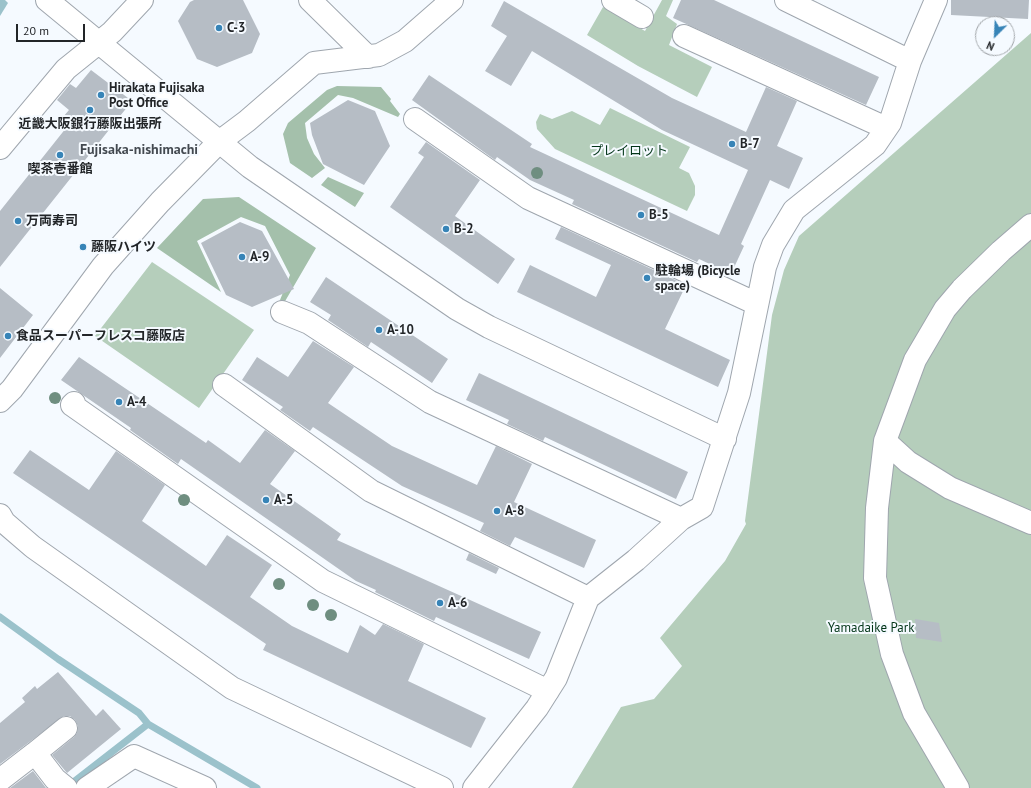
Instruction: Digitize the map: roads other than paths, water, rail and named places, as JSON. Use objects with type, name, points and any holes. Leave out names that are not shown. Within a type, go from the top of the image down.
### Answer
[{"type":"street","points":[[47,0],[250,167],[457,309],[489,327],[725,439]]},
{"type":"street","points":[[0,148],[66,69],[99,44],[142,0]]},
{"type":"street","points":[[310,0],[373,56]]},
{"type":"street","points":[[0,401],[12,389],[103,266],[160,202],[219,142],[247,121],[314,63],[373,56],[405,41],[452,0]]},
{"type":"street","points":[[613,0],[642,17]]},
{"type":"street","points":[[786,0],[910,61]]},
{"type":"street","points":[[474,788],[537,708],[548,691],[570,647],[588,598],[681,520],[702,507],[739,393],[765,267],[773,245],[794,210],[875,145],[886,128],[910,61],[936,0]]},
{"type":"street","points":[[684,36],[886,128]]},
{"type":"street","points":[[415,119],[528,198],[757,304]]},
{"type":"street","points":[[958,788],[914,713],[892,654],[875,578],[877,508],[885,441],[915,360],[944,309],[1001,251],[1031,225]]},
{"type":"street","points":[[282,312],[309,323],[430,402],[681,520]]},
{"type":"street","points":[[224,385],[371,491],[588,598]]},
{"type":"street","points":[[739,393],[748,414]]},
{"type":"street","points":[[74,402],[72,405],[323,581],[548,691]]},
{"type":"street","points":[[885,441],[908,462],[950,488],[1031,523]]},
{"type":"street","points":[[0,515],[4,522],[32,547],[232,688],[442,788]]},
{"type":"street","points":[[0,780],[66,728]]},
{"type":"street","points":[[35,753],[63,785]]},
{"type":"street","points":[[87,788],[134,756],[204,788]]},
{"type":"water","points":[[0,0],[5,0],[8,3],[0,16]]},
{"type":"waterway","points":[[0,617],[58,659],[139,713],[148,724],[257,788]]},
{"type":"waterway","points":[[67,787],[148,724]]},
{"type":"place","name":"C-3","points":[[219,28]]},
{"type":"place","name":"Hirakata Fujisaka Post Office","points":[[101,95]]},
{"type":"place","name":"近畿大阪銀行藤阪出張所","points":[[90,110]]},
{"type":"place","name":"B-7","points":[[732,144]]},
{"type":"place","name":"喫茶壱番館","points":[[60,155]]},
{"type":"place","name":"B-5","points":[[641,215]]},
{"type":"place","name":"万両寿司","points":[[18,221]]},
{"type":"place","name":"B-2","points":[[446,229]]},
{"type":"place","name":"藤阪ハイツ","points":[[83,247]]},
{"type":"place","name":"A-9","points":[[242,257]]},
{"type":"place","name":"駐輪場 (Bicycle space)","points":[[647,278]]},
{"type":"place","name":"A-10","points":[[379,330]]},
{"type":"place","name":"食品スーパーフレスコ藤阪店","points":[[8,336]]},
{"type":"place","name":"A-4","points":[[119,402]]},
{"type":"place","name":"A-5","points":[[266,500]]},
{"type":"place","name":"A-8","points":[[497,511]]},
{"type":"place","name":"A-6","points":[[440,603]]},
{"type":"district","name":"Fujisaka-nishimachi","points":[[139,150]]},
{"type":"park label","name":"プレイロット","points":[[629,151]]},
{"type":"park label","name":"Yamadaike Park","points":[[871,628]]}]
